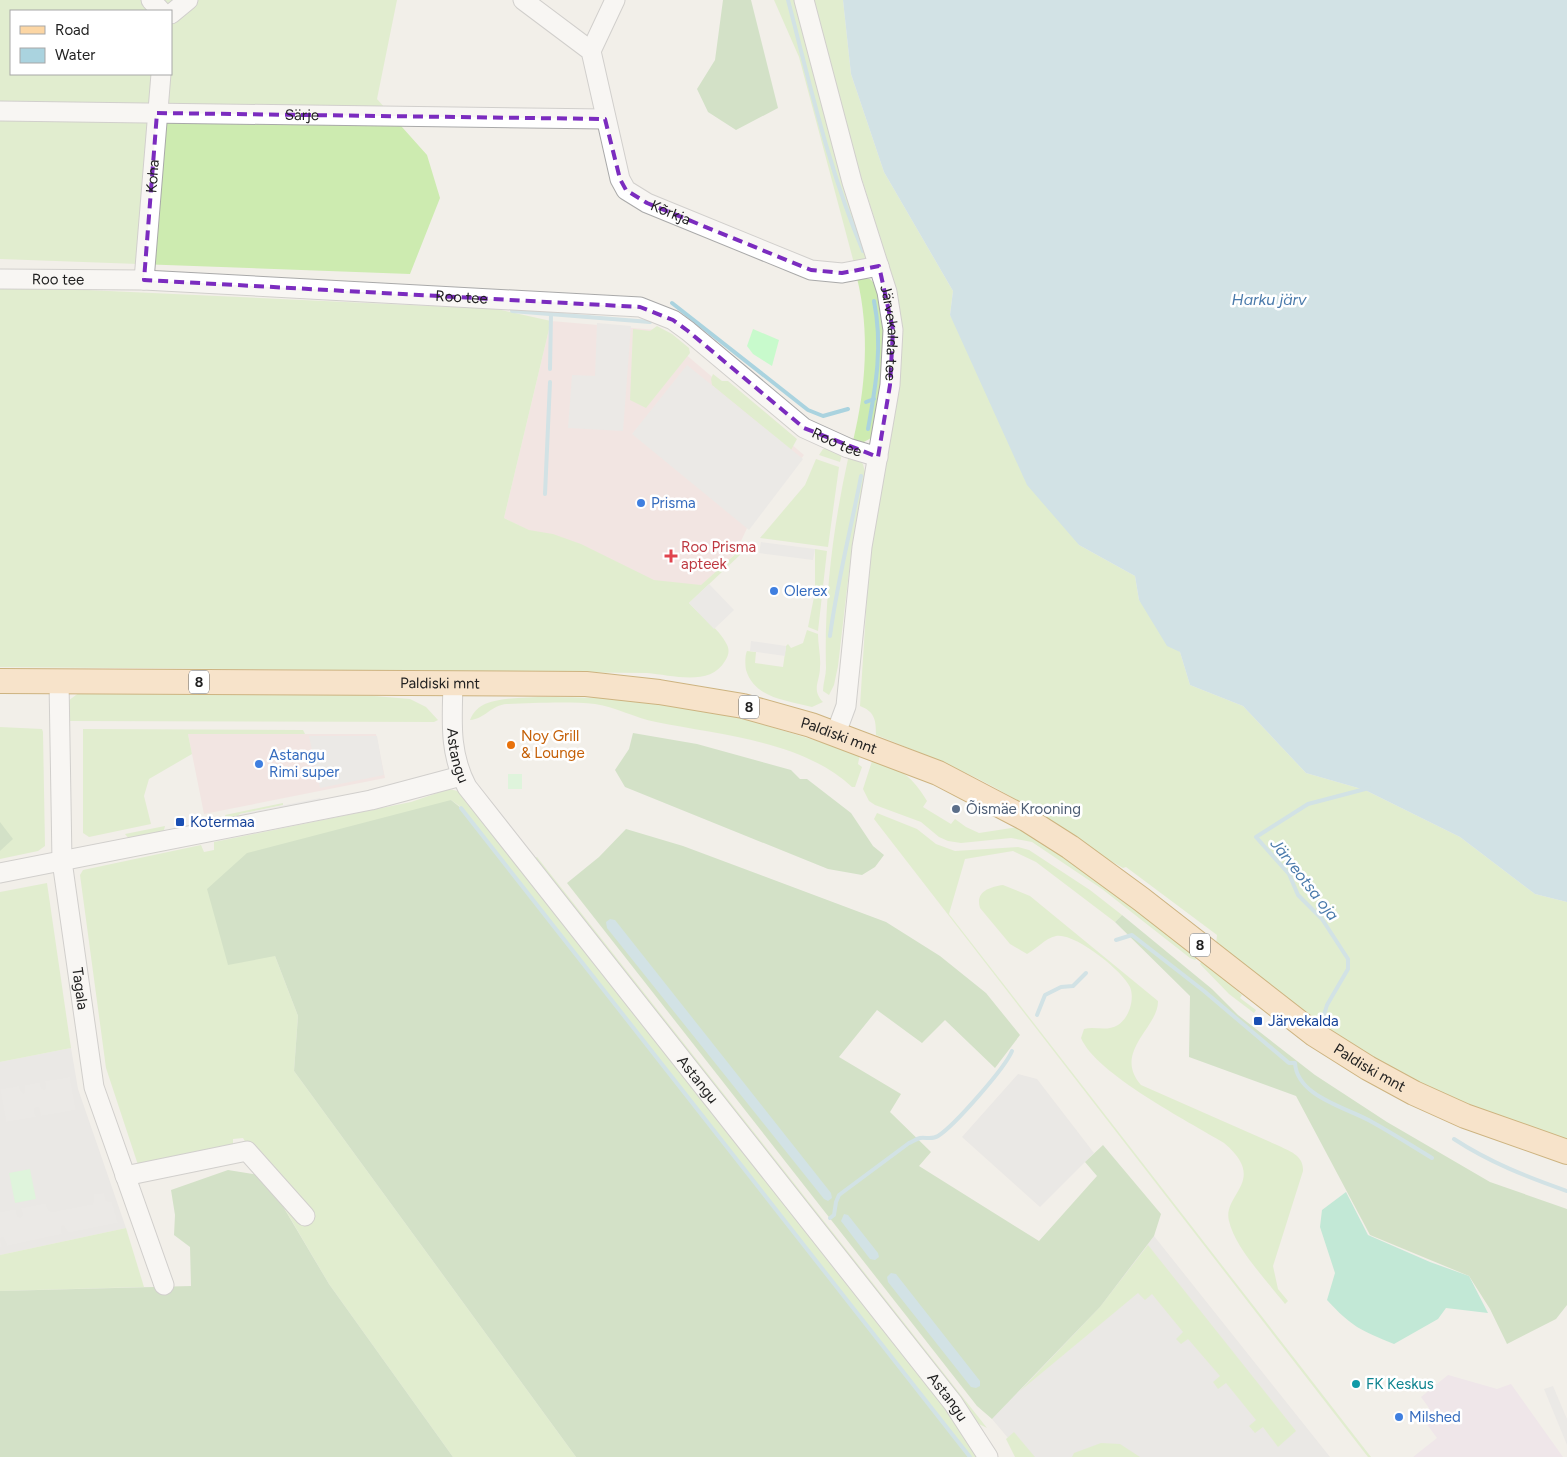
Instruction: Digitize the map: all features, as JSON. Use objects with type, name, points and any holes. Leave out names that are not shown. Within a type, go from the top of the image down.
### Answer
[{"type":"main road","name":"Paldiski mnt","points":[[0,681],[586,684],[659,692],[744,706],[836,733],[938,773],[1026,819],[1141,899],[1314,1034],[1368,1068],[1414,1093],[1465,1116],[1567,1152]]},
{"type":"street","points":[[150,0],[160,10]]},
{"type":"street","points":[[172,13],[188,0]]},
{"type":"street","points":[[523,0],[591,51],[616,0]]},
{"type":"street","name":"Järvekalda tee","points":[[804,0],[852,182],[891,310],[893,356],[862,547],[846,706],[836,733]]},
{"type":"street","name":"Kõrkja","points":[[591,51],[605,119],[620,178],[626,190],[646,203],[811,270],[842,273],[879,266]]},
{"type":"street","name":"Koha","points":[[144,280],[161,75]]},
{"type":"street","name":"Särje","points":[[0,112],[157,112],[605,119]]},
{"type":"street","name":"Roo tee","points":[[0,279],[144,280],[640,307],[672,320],[688,331],[804,428],[848,448],[878,457]]},
{"type":"street","name":"Tagala","points":[[59,681],[62,861],[94,1087],[164,1285]]},
{"type":"street","name":"Astangu","points":[[453,684],[452,745],[461,776],[503,835],[953,1402],[988,1457]]},
{"type":"street","points":[[0,873],[379,798],[461,776]]},
{"type":"street","points":[[125,1176],[247,1151],[305,1216]]},
{"type":"highlighted area","points":[[157,113],[605,119],[620,179],[626,190],[647,203],[811,270],[842,273],[879,266],[893,330],[890,385],[878,457],[804,428],[688,331],[673,320],[640,307],[144,280]]},
{"type":"shaded area","points":[[551,321],[657,330],[804,455],[748,526],[735,554],[679,606],[504,518]]},
{"type":"shaded area","points":[[597,323],[631,326],[623,431],[568,428],[572,375],[595,376]]},
{"type":"shaded area","points":[[687,365],[803,459],[749,530],[632,434]]},
{"type":"shaded area","points":[[761,542],[815,549],[813,560],[759,553]]},
{"type":"shaded area","points":[[709,584],[734,610],[714,629],[689,603]]},
{"type":"shaded area","points":[[751,641],[786,646],[785,656],[750,651]]},
{"type":"shaded area","points":[[188,734],[376,734],[385,778],[204,814]]},
{"type":"shaded area","points":[[309,736],[377,736],[384,775],[320,788]]},
{"type":"shaded area","points":[[320,798],[325,803],[236,818],[240,814]]},
{"type":"shaded area","points":[[71,1048],[78,1089],[126,1228],[0,1255],[0,1062]]},
{"type":"shaded area","points":[[1018,1074],[1037,1079],[1094,1153],[1040,1207],[962,1137]]},
{"type":"shaded area","points":[[70,1077],[76,1110],[41,1116],[39,1108],[36,1107],[34,1110],[36,1117],[6,1122],[0,1089],[19,1086],[24,1094],[25,1085],[40,1082],[41,1088],[44,1090],[46,1087],[45,1081]]},
{"type":"shaded area","points":[[104,1193],[106,1201],[112,1202],[118,1223],[68,1233],[63,1225],[61,1228],[62,1234],[7,1246],[3,1237],[0,1239],[0,1212],[16,1209],[17,1216],[20,1218],[23,1215],[21,1208],[46,1203],[48,1210],[52,1212],[93,1204],[94,1194]]},
{"type":"shaded area","points":[[1154,1236],[1330,1457],[1022,1457],[1020,1452],[992,1419],[1100,1307]]},
{"type":"shaded area","points":[[1448,1375],[1497,1389],[1511,1384],[1563,1457],[1413,1457],[1437,1438],[1420,1415],[1429,1408],[1421,1397]]},
{"type":"shaded area","points":[[1553,1386],[1567,1419],[1567,1445],[1544,1389]]},
{"type":"green space","points":[[0,0],[397,0],[377,99],[427,155],[440,198],[410,274],[0,259]]},
{"type":"green space","points":[[723,0],[751,0],[778,108],[736,130],[708,112],[697,89],[715,60]]},
{"type":"green space","points":[[774,0],[796,0],[867,258],[855,267],[799,57]]},
{"type":"green space","points":[[814,0],[843,0],[851,74],[884,172],[953,291],[950,315],[1079,545],[1135,576],[1139,600],[1180,652],[1190,685],[1243,706],[1306,773],[1365,790],[1460,837],[1535,894],[1567,902],[1567,1141],[1458,1101],[1406,1077],[1355,1049],[1284,999],[1216,944],[1217,935],[1126,867],[1123,868],[1109,860],[1027,806],[980,780],[876,735],[874,717],[869,711],[860,706],[870,547],[896,406],[903,332],[892,275],[855,157]]},
{"type":"green space","points":[[857,278],[870,279],[875,285],[882,307],[886,347],[883,385],[873,437],[862,443],[853,441],[861,401],[865,360],[864,318]]},
{"type":"green space","points":[[0,286],[497,309],[551,321],[504,518],[529,530],[553,534],[581,544],[654,580],[701,585],[741,549],[740,555],[689,603],[723,638],[728,650],[726,659],[718,669],[710,674],[690,678],[647,673],[0,667]]},
{"type":"green space","points":[[657,326],[672,334],[689,348],[690,353],[646,408],[630,400],[633,329],[650,331]]},
{"type":"green space","points":[[753,329],[779,340],[772,366],[753,354],[747,346]]},
{"type":"green space","points":[[713,374],[722,381],[728,381],[797,439],[791,450],[712,385],[711,379]]},
{"type":"green space","points":[[823,449],[829,449],[842,454],[840,462],[819,455]]},
{"type":"green space","points":[[851,457],[863,464],[866,476],[852,546],[838,666],[834,685],[829,695],[823,691],[826,671],[828,589],[838,511],[848,459]]},
{"type":"green space","points":[[816,459],[839,467],[828,547],[760,538],[805,485]]},
{"type":"green space","points":[[815,549],[827,551],[818,631],[808,627],[815,592]]},
{"type":"green space","points":[[807,630],[818,634],[820,672],[817,693],[823,702],[812,707],[764,693],[750,680],[745,665],[747,651],[756,652],[755,663],[783,667],[786,646],[788,644],[791,648],[803,643]]},
{"type":"green space","points":[[80,692],[339,693],[410,699],[426,707],[438,720],[434,722],[66,721],[68,701]]},
{"type":"green space","points":[[542,697],[604,698],[714,712],[755,722],[860,754],[858,764],[862,767],[855,787],[852,787],[810,759],[785,750],[733,736],[648,720],[595,704],[563,702],[507,704],[470,720],[478,708],[494,701]]},
{"type":"green space","points":[[0,727],[42,729],[45,846],[38,851],[0,859]]},
{"type":"green space","points":[[83,729],[303,730],[305,734],[188,734],[192,754],[149,779],[144,796],[151,824],[89,837],[83,833]]},
{"type":"green space","points":[[633,733],[697,744],[791,770],[800,779],[807,779],[851,813],[873,846],[884,855],[875,867],[862,875],[828,869],[625,787],[615,770],[629,749]]},
{"type":"green space","points":[[873,758],[898,770],[910,779],[927,801],[923,807],[951,824],[955,819],[979,833],[1018,827],[1074,862],[1198,957],[1195,960],[1190,958],[1102,889],[1032,842],[1011,838],[961,843],[948,841],[939,837],[921,822],[875,805],[869,801],[863,789]]},
{"type":"green space","points":[[508,774],[522,774],[522,789],[508,789]]},
{"type":"green space","points":[[449,789],[458,791],[495,833],[949,1411],[979,1457],[970,1457],[462,808],[451,800],[275,956],[298,1016],[294,1071],[576,1457],[453,1457],[329,1284],[243,1138],[233,1139],[233,1151],[139,1168],[106,1068],[80,875],[83,870],[201,845],[204,852],[214,850],[214,842],[411,802]]},
{"type":"green space","points":[[451,800],[461,808],[970,1457],[576,1457],[294,1071],[298,1016],[275,956],[228,965],[207,889],[247,853]]},
{"type":"green space","points":[[283,803],[283,805],[240,814],[234,820],[227,819],[225,815]]},
{"type":"green space","points":[[877,813],[917,829],[936,844],[955,851],[1018,847],[1029,850],[1090,890],[1122,915],[1115,922],[1036,862],[1013,851],[965,859],[949,914],[1371,1457],[1368,1457],[874,819]]},
{"type":"green space","points":[[0,822],[13,839],[0,851]]},
{"type":"green space","points":[[165,826],[163,834],[130,840],[125,834]]},
{"type":"green space","points":[[626,829],[683,846],[886,922],[940,956],[986,993],[1020,1035],[995,1068],[945,1020],[922,1043],[877,1010],[839,1057],[901,1094],[890,1112],[931,1152],[919,1166],[1039,1241],[1097,1176],[1085,1162],[1103,1145],[1161,1214],[1154,1236],[1100,1307],[992,1419],[977,1406],[567,883],[599,857]]},
{"type":"green space","points":[[537,857],[987,1428],[977,1423],[532,859]]},
{"type":"green space","points":[[47,883],[71,1048],[0,1062],[0,892]]},
{"type":"green space","points":[[1003,885],[1030,896],[1158,1001],[1152,1020],[1134,1051],[1133,1073],[1141,1085],[1286,1149],[1295,1154],[1301,1161],[1303,1171],[1273,1266],[1278,1289],[1288,1301],[1285,1304],[1245,1253],[1232,1231],[1229,1211],[1244,1177],[1243,1167],[1237,1156],[1224,1143],[1167,1110],[1123,1081],[1090,1052],[1081,1038],[1084,1029],[1105,1029],[1114,1027],[1122,1022],[1130,1008],[1132,997],[1126,980],[1097,954],[1064,936],[1052,937],[1027,954],[1010,944],[980,908],[979,902],[984,891]]},
{"type":"green space","points":[[1122,915],[1212,989],[1238,1015],[1315,1075],[1387,1122],[1490,1182],[1567,1209],[1567,1305],[1556,1319],[1507,1344],[1490,1309],[1469,1276],[1370,1235],[1296,1096],[1189,1057],[1190,996],[1115,922]]},
{"type":"green space","points":[[1202,960],[1242,995],[1240,998],[1256,1010],[1254,1013],[1229,994],[1200,964]]},
{"type":"green space","points":[[30,1169],[36,1199],[15,1203],[9,1173]]},
{"type":"green space","points":[[228,1170],[265,1176],[329,1284],[453,1457],[0,1457],[0,1291],[191,1286],[190,1247],[174,1235],[175,1215],[171,1190]]},
{"type":"green space","points":[[1346,1192],[1368,1235],[1430,1262],[1469,1276],[1488,1313],[1446,1308],[1438,1319],[1394,1344],[1364,1331],[1350,1322],[1327,1300],[1335,1273],[1320,1227],[1322,1210]]},
{"type":"green space","points":[[126,1228],[144,1287],[0,1291],[0,1255]]},
{"type":"green space","points":[[1148,1245],[1296,1431],[1278,1447],[1263,1427],[1255,1433],[1249,1426],[1256,1420],[1226,1383],[1218,1389],[1213,1382],[1220,1376],[1188,1339],[1181,1344],[1176,1339],[1183,1332],[1152,1294],[1145,1300],[1138,1293],[1020,1391],[1100,1307]]},
{"type":"green space","points":[[1014,1432],[1035,1457],[1015,1457],[1006,1439]]},
{"type":"green space","points":[[1101,1443],[1120,1444],[1140,1457],[1072,1457],[1074,1453]]},
{"type":"water","name":"Harku järv","points":[[843,0],[1567,0],[1567,902],[1535,894],[1460,837],[1365,790],[1306,773],[1243,706],[1190,685],[1180,652],[1167,646],[1139,600],[1135,576],[1079,545],[1027,485],[950,315],[953,291],[884,172],[851,74]]},
{"type":"water","points":[[610,919],[615,920],[831,1193],[832,1198],[828,1201],[824,1199],[607,928],[606,922]]},
{"type":"water","points":[[844,1214],[848,1215],[878,1253],[879,1257],[875,1260],[870,1259],[841,1221]]},
{"type":"water","points":[[891,1273],[896,1274],[980,1381],[980,1386],[976,1388],[971,1387],[888,1282],[887,1277]]},
{"type":"waterway","points":[[788,0],[830,159],[863,251]]},
{"type":"waterway","points":[[868,429],[876,381],[878,349],[877,317],[874,301]]},
{"type":"waterway","points":[[672,303],[808,410],[823,416],[848,409]]},
{"type":"waterway","points":[[512,311],[650,322]]},
{"type":"waterway","points":[[550,369],[551,314]]},
{"type":"waterway","points":[[545,494],[550,382]]},
{"type":"waterway","points":[[866,402],[874,399]]},
{"type":"waterway","points":[[830,636],[840,576],[861,476]]},
{"type":"waterway","name":"Järveotsa oja","points":[[1323,1018],[1327,1005],[1348,969],[1348,959],[1322,919],[1298,895],[1289,874],[1256,837],[1308,804],[1369,788]]},
{"type":"waterway","points":[[461,808],[970,1457]]},
{"type":"waterway","points":[[1116,940],[1132,935],[1204,991],[1289,1063],[1295,1063],[1298,1075],[1314,1093],[1372,1122],[1432,1158]]},
{"type":"waterway","points":[[1037,1015],[1045,995],[1061,987],[1073,986],[1086,973]]},
{"type":"waterway","points":[[830,1218],[834,1215],[839,1195],[909,1143],[920,1138],[936,1137],[945,1130],[990,1083],[1012,1051]]},
{"type":"waterway","name":"Järveotsa oja","points":[[1454,1139],[1481,1155],[1509,1168],[1567,1191]]},
{"type":"place","name":"Prisma","points":[[641,503]]},
{"type":"place","name":"Roo Prisma apteek","points":[[671,556]]},
{"type":"place","name":"Olerex","points":[[774,591]]},
{"type":"place","name":"Noy Grill & Lounge","points":[[511,745]]},
{"type":"place","name":"Astangu Rimi super","points":[[259,764]]},
{"type":"place","name":"Õismäe Krooning","points":[[956,809]]},
{"type":"place","name":"Kotermaa","points":[[180,822]]},
{"type":"place","name":"Järvekalda","points":[[1258,1021]]},
{"type":"place","name":"FK Keskus","points":[[1356,1384]]},
{"type":"place","name":"Milshed","points":[[1399,1417]]}]
